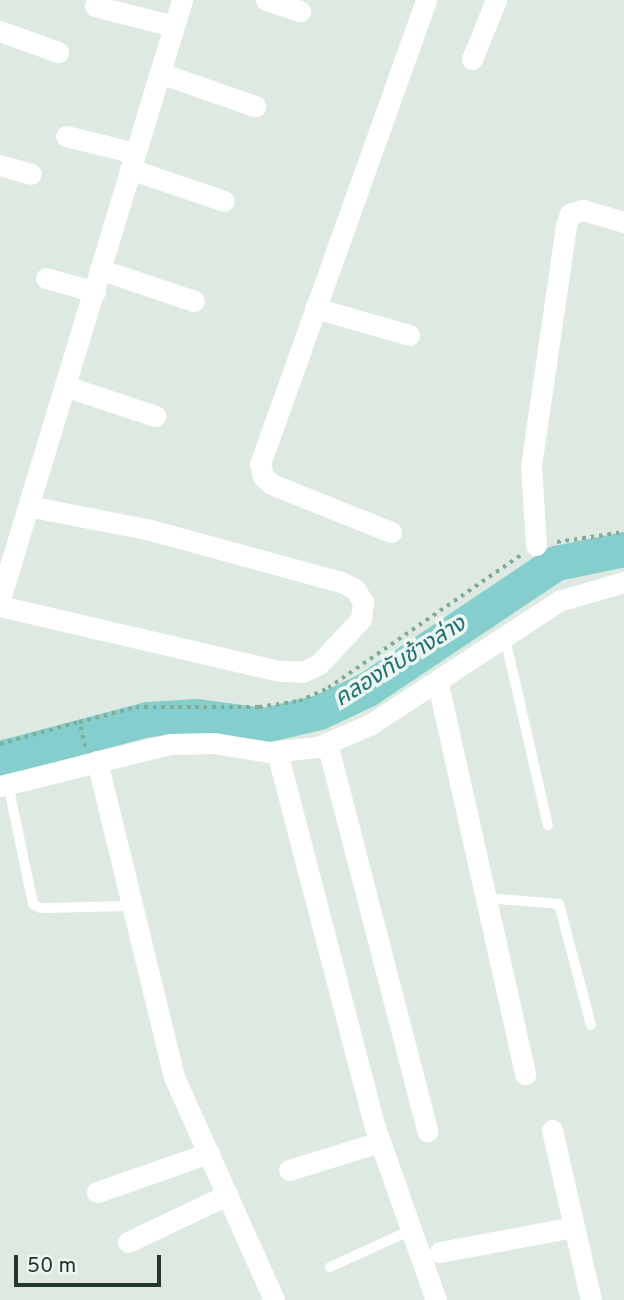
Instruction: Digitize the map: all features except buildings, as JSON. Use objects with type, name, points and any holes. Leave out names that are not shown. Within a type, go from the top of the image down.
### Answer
[{"type":"street","points":[[0,599],[182,0]]},
{"type":"street","points":[[266,0],[299,11]]},
{"type":"street","points":[[391,532],[271,484],[263,477],[260,464],[426,0]]},
{"type":"street","points":[[472,58],[496,0]]},
{"type":"street","points":[[95,6],[174,26]]},
{"type":"street","points":[[0,31],[58,52]]},
{"type":"street","points":[[160,73],[255,106]]},
{"type":"street","points":[[66,136],[133,161],[224,201]]},
{"type":"street","points":[[0,165],[31,174]]},
{"type":"street","points":[[536,545],[531,466],[566,226],[570,214],[583,210],[624,222]]},
{"type":"street","points":[[102,270],[194,301]]},
{"type":"street","points":[[46,278],[95,292]]},
{"type":"street","points":[[315,308],[409,335]]},
{"type":"street","points":[[65,386],[155,416]]},
{"type":"street","points":[[0,606],[280,671],[303,672],[319,664],[361,619],[363,602],[355,589],[341,582],[151,530],[28,506]]},
{"type":"street","points":[[4,785],[170,744],[214,743],[278,752],[327,743],[371,724],[438,684],[559,601],[624,582]]},
{"type":"street","points":[[438,684],[526,1074]]},
{"type":"street","points":[[327,743],[426,1132]]},
{"type":"street","points":[[278,752],[380,1142],[433,1299]]},
{"type":"street","points":[[97,761],[174,1077],[275,1300]]},
{"type":"street","points":[[552,1129],[591,1300]]},
{"type":"street","points":[[289,1170],[380,1142]]},
{"type":"street","points":[[97,1192],[209,1153]]},
{"type":"street","points":[[128,1242],[227,1195]]},
{"type":"street","points":[[440,1252],[574,1227]]},
{"type":"lane","points":[[505,638],[548,825]]},
{"type":"lane","points":[[4,785],[33,904],[41,908],[132,906]]},
{"type":"lane","points":[[486,898],[559,904],[591,1025]]},
{"type":"lane","points":[[330,1267],[409,1231]]},
{"type":"path","points":[[0,744],[79,722]]},
{"type":"waterway","name":"คลองทับช้างล่าง","points":[[0,758],[148,719],[197,716],[264,725],[319,712],[366,690],[556,563],[624,549]]}]
